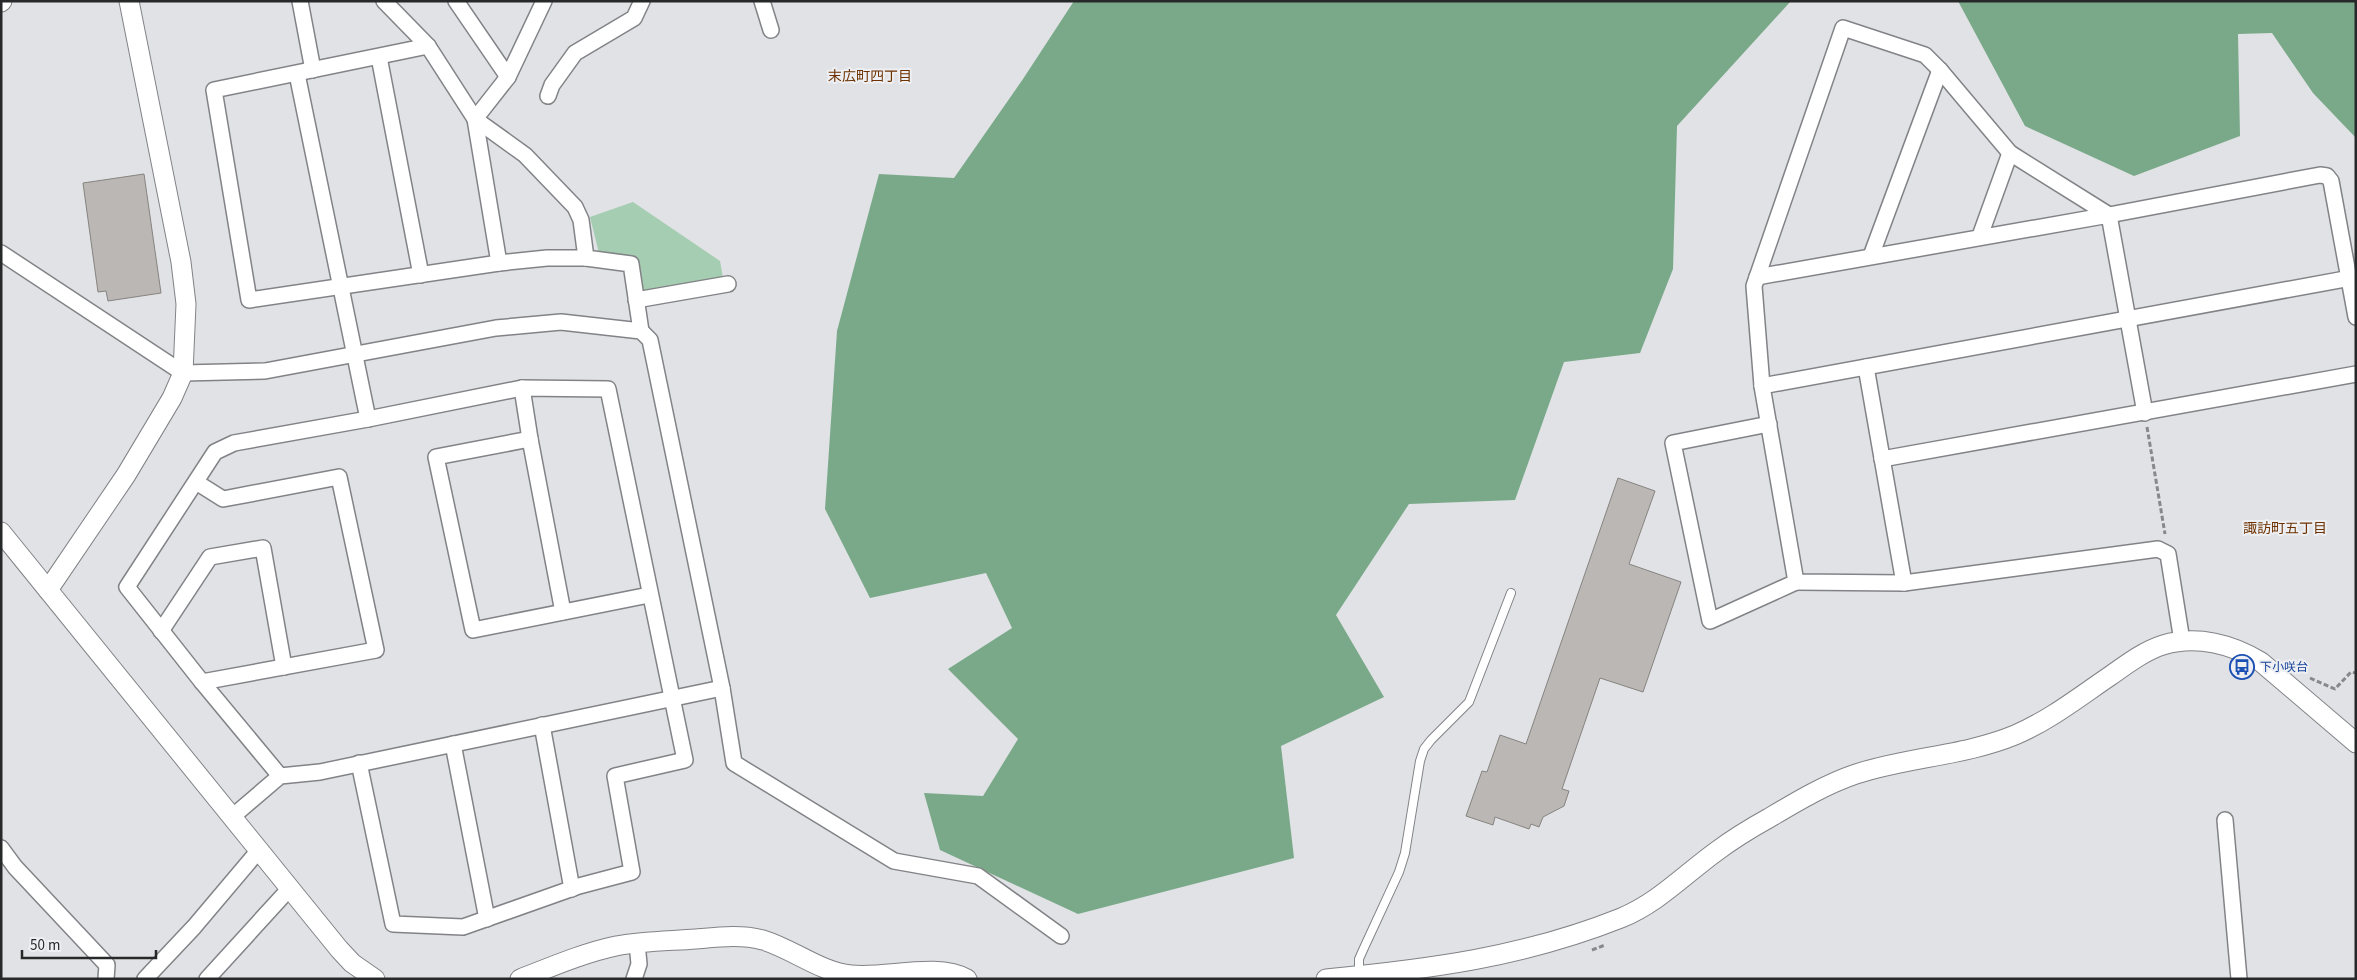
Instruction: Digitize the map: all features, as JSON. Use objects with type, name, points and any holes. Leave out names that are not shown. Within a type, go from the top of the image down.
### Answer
[{"type":"street","points":[[48,590],[126,476],[172,398],[183,373],[186,304],[181,262],[129,1]]},
{"type":"street","points":[[300,1],[313,70]]},
{"type":"street","points":[[384,1],[428,46],[475,119],[525,155],[574,207],[581,220],[586,258]]},
{"type":"street","points":[[456,1],[508,77]]},
{"type":"street","points":[[499,263],[475,119],[508,77],[544,1]]},
{"type":"street","points":[[548,96],[552,85],[575,53],[634,18],[642,1]]},
{"type":"street","points":[[762,1],[771,30]]},
{"type":"street","points":[[1796,582],[1762,386],[1754,286],[1843,28],[1925,56],[1940,70],[2010,153],[2109,215],[2145,413]]},
{"type":"street","points":[[428,46],[214,90],[249,300],[339,285],[499,263],[547,258],[586,258],[631,264],[640,331]]},
{"type":"street","points":[[379,57],[421,275]]},
{"type":"street","points":[[1872,256],[1940,70]]},
{"type":"street","points":[[296,74],[368,419]]},
{"type":"street","points":[[1980,236],[2010,153]]},
{"type":"street","points":[[1757,277],[1980,236],[2109,215],[2320,175],[2327,176],[2331,180],[2353,278],[2356,317]]},
{"type":"street","points":[[1,253],[183,373],[265,371],[496,328],[552,323],[602,326],[640,331],[650,340],[722,688],[734,764],[894,862],[978,876],[1061,936]]},
{"type":"street","points":[[1762,386],[2353,278]]},
{"type":"street","points":[[636,300],[728,284]]},
{"type":"street","points":[[1866,367],[1904,583]]},
{"type":"street","points":[[1882,459],[2356,374]]},
{"type":"street","points":[[522,388],[530,439],[564,612]]},
{"type":"street","points":[[280,776],[127,587],[215,452],[234,442],[368,419],[522,388],[608,388],[649,594],[685,760],[615,776],[632,872],[572,889],[463,927],[393,924],[359,764]]},
{"type":"street","points":[[1769,424],[1672,443],[1710,621],[1796,582],[1904,583],[2158,549],[2168,554],[2182,641]]},
{"type":"street","points":[[530,439],[436,457],[473,630],[649,594]]},
{"type":"street","points":[[196,482],[223,499],[339,477],[376,650],[202,682]]},
{"type":"street","points":[[1,532],[339,949],[352,963],[375,979]]},
{"type":"street","points":[[161,631],[210,556],[263,548],[284,667]]},
{"type":"street","points":[[1326,979],[1448,965],[1516,953],[1574,936],[1625,916],[1661,895],[1718,850],[1768,818],[1815,794],[1855,775],[1976,749],[2014,735],[2047,719],[2141,655],[2162,646],[2182,641],[2207,642],[2245,651],[2261,662],[2356,743]]},
{"type":"street","points":[[232,817],[280,776],[320,772],[722,688]]},
{"type":"street","points":[[542,725],[572,889]]},
{"type":"street","points":[[453,744],[487,919]]},
{"type":"street","points":[[2225,820],[2239,978],[2233,979]]},
{"type":"street","points":[[2,850],[15,867],[107,965],[106,979]]},
{"type":"street","points":[[146,979],[194,927],[259,850]]},
{"type":"street","points":[[207,979],[290,888]]},
{"type":"street","points":[[520,979],[583,956],[637,943],[746,937],[777,945],[846,975],[938,972],[961,976],[967,979]]},
{"type":"street","points":[[634,979],[639,964],[637,943]]},
{"type":"lane","points":[[1359,976],[1359,959],[1399,872],[1420,761],[1424,749],[1469,702],[1511,593]]},
{"type":"path","points":[[2145,413],[2168,554]]},
{"type":"path","points":[[2301,674],[2335,688],[2351,672],[2356,673]]},
{"type":"green space","points":[[1074,1],[1791,1],[1677,126],[1673,269],[1640,353],[1564,362],[1515,500],[1409,504],[1336,615],[1384,697],[1281,746],[1294,858],[1078,914],[940,850],[924,793],[983,796],[1018,739],[948,669],[1012,628],[986,573],[870,598],[825,509],[837,331],[879,174],[954,178],[1023,79]]},
{"type":"green space","points":[[1958,1],[2356,1],[2356,138],[2313,93],[2272,33],[2238,34],[2240,136],[2134,176],[2025,126]]},
{"type":"green space","points":[[633,202],[720,261],[723,278],[644,292],[636,260],[599,253],[590,217]]},
{"type":"building","points":[[144,174],[161,293],[108,301],[106,291],[98,292],[83,183]]},
{"type":"building","points":[[1618,478],[1655,491],[1629,564],[1681,582],[1643,692],[1600,678],[1562,789],[1569,791],[1564,806],[1543,817],[1539,827],[1531,824],[1529,829],[1495,817],[1493,825],[1466,816],[1482,771],[1487,772],[1500,735],[1526,744]]},
{"type":"place","name":"下小咲台","points":[[2242,667]]},
{"type":"district","name":"末広町四丁目","points":[[870,76]]},
{"type":"district","name":"諏訪町五丁目","points":[[2285,528]]}]
